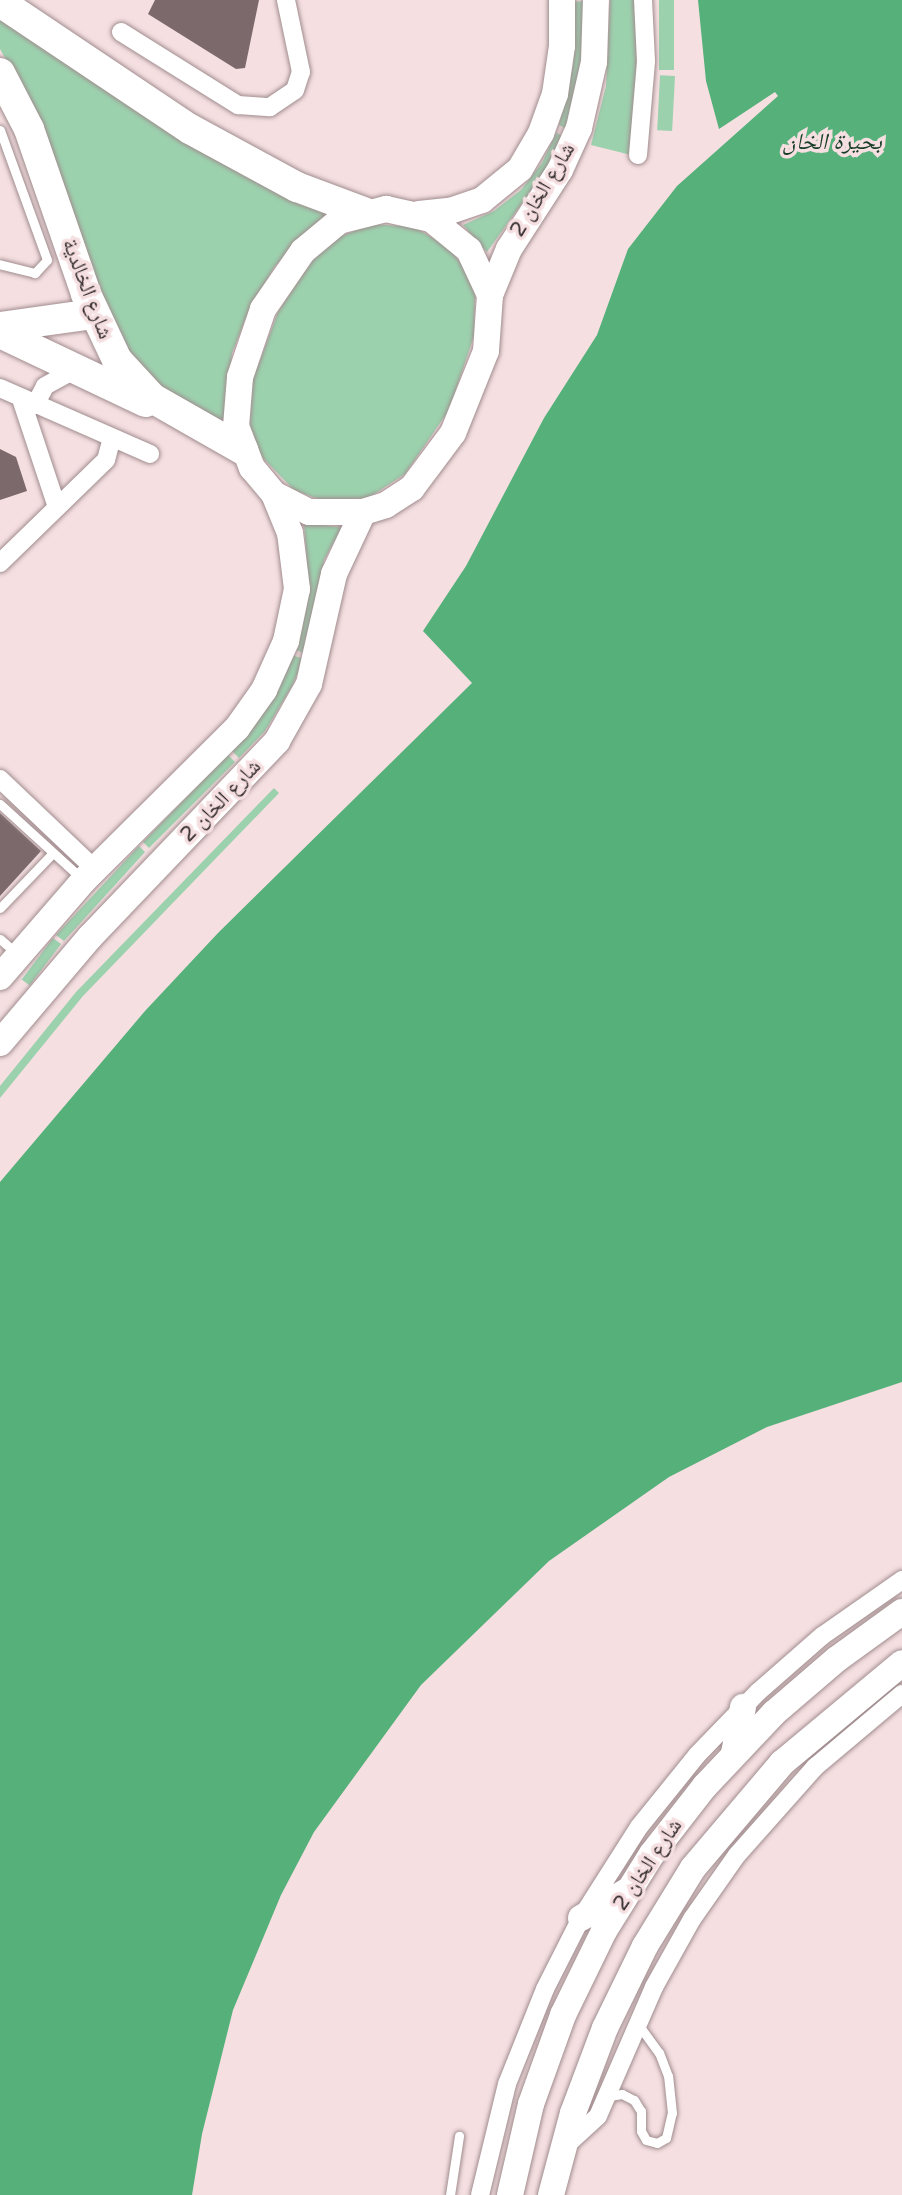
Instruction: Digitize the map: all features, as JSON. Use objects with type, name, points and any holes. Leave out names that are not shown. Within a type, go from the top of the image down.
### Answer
[{"type":"main road","name":"شارع الخان 2","points":[[419,214],[450,211],[482,200],[520,169],[541,133],[555,94],[562,46],[562,0]]},
{"type":"main road","name":"شارع الخان 2","points":[[489,295],[509,249],[560,170],[579,128],[594,62],[596,0]]},
{"type":"main road","points":[[3,2],[190,128],[297,187],[364,212]]},
{"type":"main road","name":"شارع الخالدية","points":[[0,73],[29,129],[94,314],[133,381],[180,414],[243,450]]},
{"type":"main road","points":[[243,450],[236,426],[237,397],[263,309],[290,267],[318,236],[339,221],[364,212],[386,209],[419,214],[461,241],[477,260],[489,295],[486,351],[453,433],[412,488],[386,505],[363,512],[316,514],[274,494]]},
{"type":"main road","points":[[0,327],[94,314]]},
{"type":"main road","points":[[0,332],[76,369],[180,414]]},
{"type":"main road","name":"شارع الخان 2","points":[[0,977],[9,947],[89,875],[237,728],[273,674],[291,625],[297,580],[290,533],[274,494],[243,450]]},
{"type":"main road","name":"شارع الخان 2","points":[[0,1043],[90,937],[277,741],[309,684],[334,574],[363,512]]},
{"type":"main road","name":"شارع الخان 2","points":[[510,2195],[550,2048],[583,1972],[628,1890],[678,1819],[734,1754],[800,1690],[902,1612]]},
{"type":"main road","name":"شارع الخان 2","points":[[551,2195],[563,2148],[589,2070],[624,1987],[693,1868],[782,1763],[902,1663]]},
{"type":"main road","points":[[734,1754],[743,1707]]},
{"type":"main road","points":[[581,1918],[628,1890]]},
{"type":"street","points":[[121,32],[238,104],[270,107],[295,90],[302,72],[286,0]]},
{"type":"street","points":[[638,155],[646,61],[643,0]]},
{"type":"street","points":[[39,351],[46,386]]},
{"type":"street","points":[[28,402],[46,386],[76,369]]},
{"type":"street","points":[[0,388],[150,454]]},
{"type":"street","points":[[28,402],[57,507]]},
{"type":"street","points":[[0,563],[106,460],[112,438]]},
{"type":"street","points":[[0,779],[89,875]]},
{"type":"street","points":[[480,2195],[494,2128],[520,2048],[581,1918],[653,1809],[743,1707],[822,1636],[902,1580]]},
{"type":"street","points":[[563,2148],[591,2125],[608,2096],[637,2023],[692,1919],[745,1845],[815,1767],[902,1694]]},
{"type":"lane","points":[[0,130],[47,260],[35,273],[0,264]]},
{"type":"lane","points":[[0,804],[52,853],[89,875]]},
{"type":"lane","points":[[0,908],[52,853]]},
{"type":"lane","points":[[608,2096],[622,2094],[634,2100],[641,2111],[641,2131],[646,2140],[657,2143],[666,2138],[672,2113],[668,2076],[659,2053],[637,2023]]},
{"type":"lane","points":[[450,2195],[458,2136]]},
{"type":"shaded area","points":[[610,0],[635,0],[637,81],[631,155],[591,145],[606,86]]},
{"type":"shaded area","points":[[659,0],[674,0],[674,70],[659,70]]},
{"type":"shaded area","points":[[583,1],[584,45],[567,129],[559,125],[573,65],[574,2]]},
{"type":"shaded area","points":[[0,13],[326,215],[275,266],[250,308],[232,353],[223,425],[159,386],[135,363],[115,331],[37,114],[0,49]]},
{"type":"shaded area","points":[[660,75],[675,76],[672,131],[657,130]]},
{"type":"shaded area","points":[[556,133],[564,136],[553,160],[487,252],[463,225],[494,211],[521,190],[542,163]]},
{"type":"shaded area","points":[[372,224],[414,227],[448,247],[465,269],[475,295],[474,336],[449,410],[405,474],[368,498],[324,501],[294,490],[262,457],[250,427],[252,382],[278,312],[311,262],[339,237]]},
{"type":"shaded area","points":[[304,524],[342,527],[324,560],[306,654],[294,649],[308,577]]},
{"type":"shaded area","points":[[292,655],[304,659],[292,686],[265,731],[239,758],[232,751],[272,701]]},
{"type":"shaded area","points":[[228,755],[235,762],[149,848],[143,842]]},
{"type":"shaded area","points":[[274,788],[279,793],[83,996],[0,1098],[0,1086],[76,992]]},
{"type":"shaded area","points":[[139,846],[145,852],[64,941],[56,935]]},
{"type":"shaded area","points":[[53,938],[61,944],[30,986],[22,980]]},
{"type":"water","name":"بحيرة الخان","points":[[698,0],[902,0],[902,1382],[767,1427],[669,1477],[549,1561],[421,1685],[314,1832],[281,1895],[233,2010],[202,2134],[192,2195],[0,2195],[0,1182],[145,1011],[218,933],[472,683],[423,631],[466,566],[544,418],[597,335],[628,249],[677,186],[778,96],[775,92],[719,129],[706,81]]},
{"type":"building","points":[[155,0],[259,0],[245,68],[236,69],[148,14]]},
{"type":"building","points":[[0,449],[16,457],[27,491],[0,500]]},
{"type":"building","points":[[0,813],[41,851],[0,896]]}]
